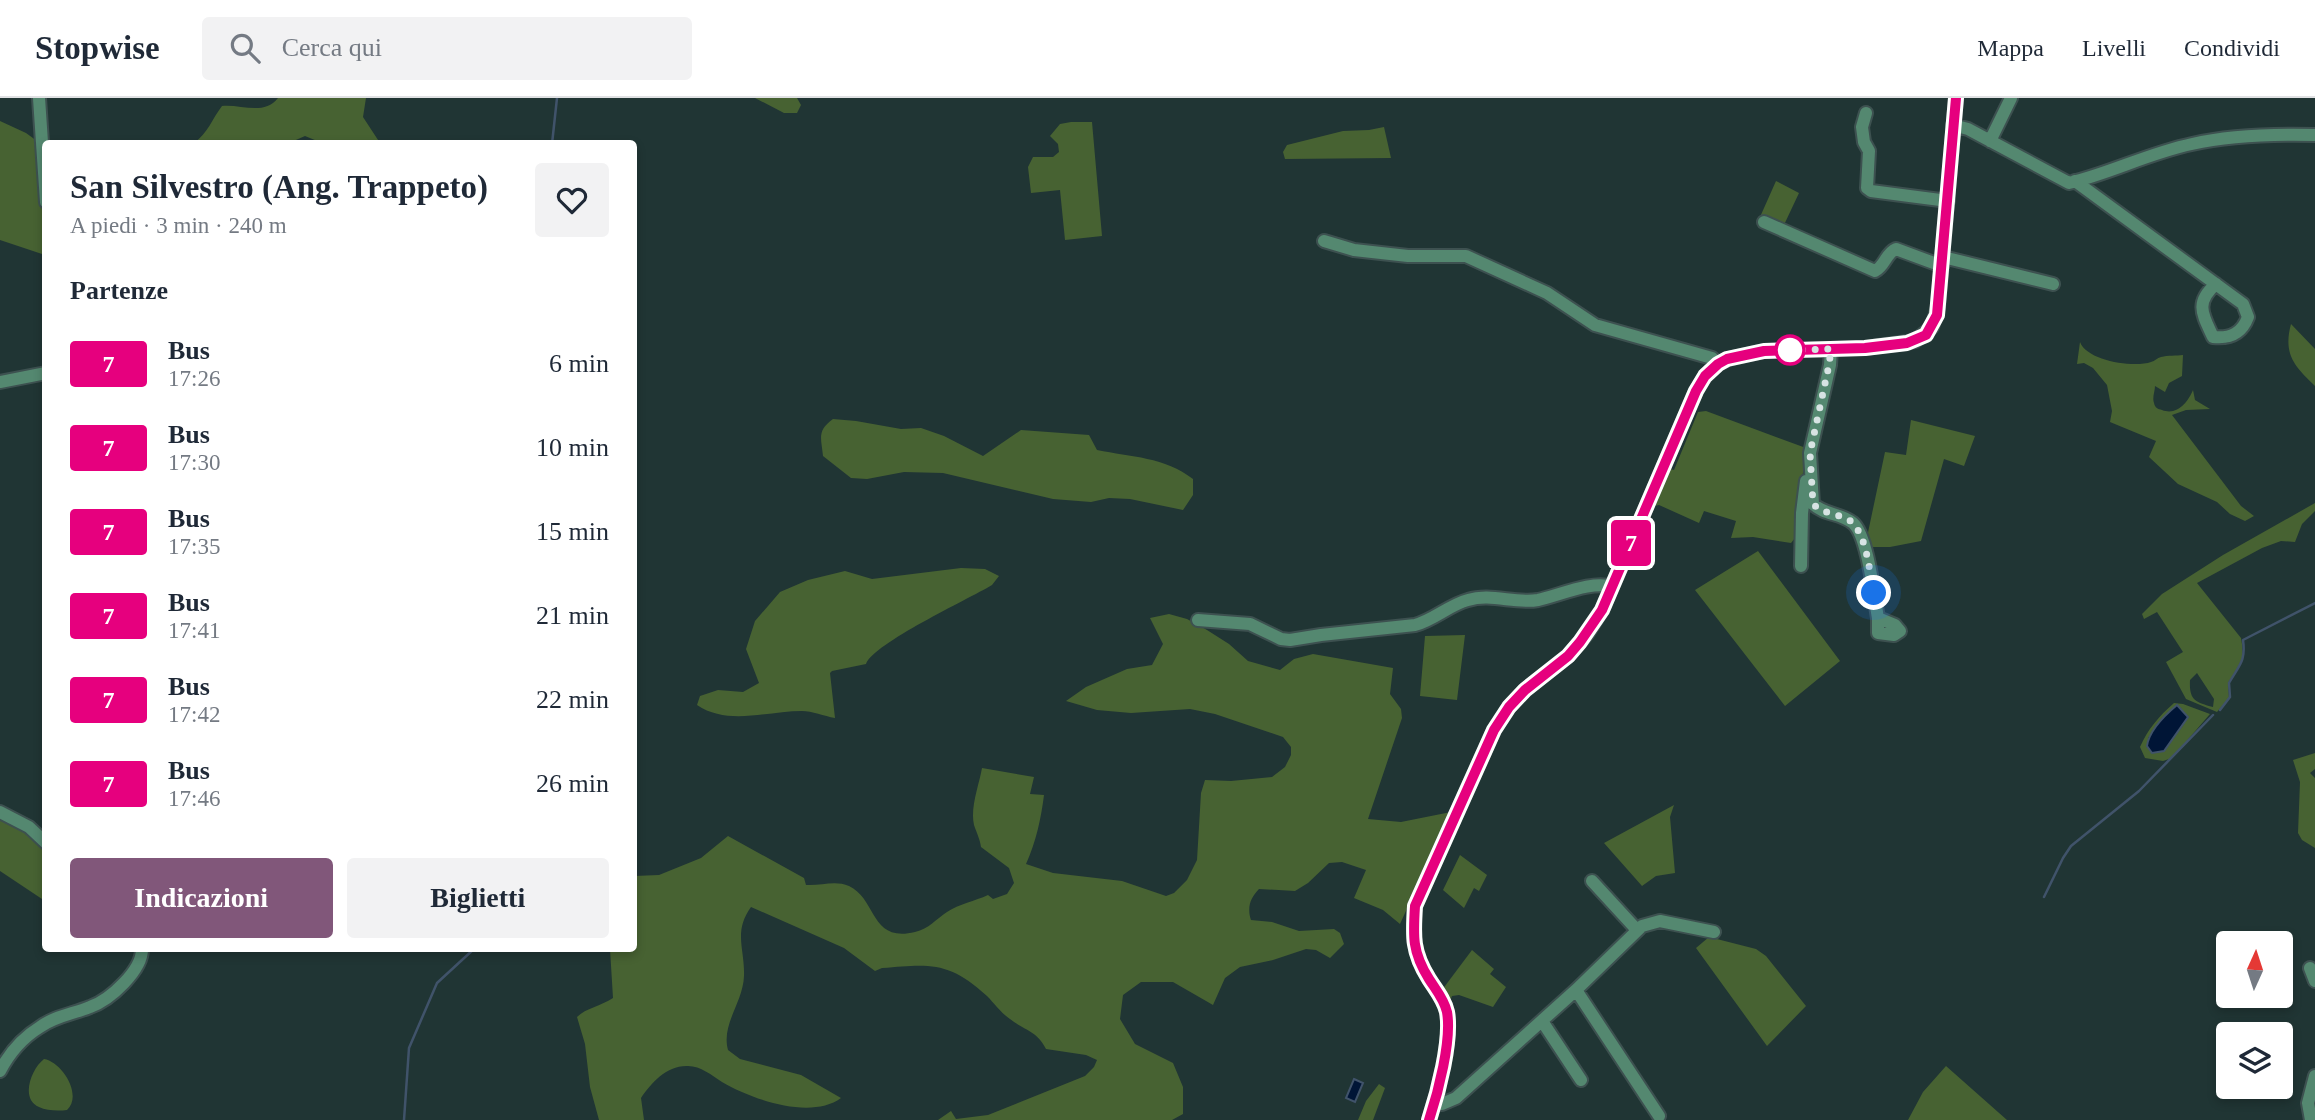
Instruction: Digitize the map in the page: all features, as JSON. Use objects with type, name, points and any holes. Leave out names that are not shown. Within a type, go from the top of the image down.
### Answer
[{"type":"street","points":[[39,98],[42,143]]},
{"type":"street","points":[[1429,1120],[1444,1061],[1447,1019],[1442,998],[1415,951],[1415,906],[1494,730],[1509,707],[1525,690],[1568,656],[1587,634],[1602,610],[1696,391],[1705,376],[1718,364],[1737,356],[1764,351],[1900,344],[1922,338],[1929,331],[1937,318],[1956,98]]},
{"type":"street","points":[[1990,141],[2011,98]]},
{"type":"street","points":[[1866,113],[1862,127],[1864,142],[1869,151],[1867,188],[1871,191],[1948,201]]},
{"type":"street","points":[[1954,125],[2069,183],[2193,143],[2266,136],[2315,135]]},
{"type":"street","points":[[2075,181],[2216,284],[2243,304],[2248,317],[2245,326],[2231,337],[2213,337],[2203,316],[2203,299],[2216,284]]},
{"type":"street","points":[[1765,222],[1875,271],[1890,251],[1896,248],[1937,266],[1943,262],[2053,284]]},
{"type":"street","points":[[1324,241],[1354,250],[1395,255],[1466,256],[1547,293],[1595,325],[1712,358],[1718,364]]},
{"type":"street","points":[[1801,566],[1802,513],[1810,453],[1831,349]]},
{"type":"street","points":[[0,382],[42,374]]},
{"type":"street","points":[[1810,453],[1813,504],[1820,511],[1836,514],[1859,529],[1878,618]]},
{"type":"street","points":[[1198,620],[1250,624],[1290,640],[1415,625],[1475,598],[1535,600],[1582,589],[1612,587]]},
{"type":"street","points":[[0,812],[29,827],[42,839]]},
{"type":"street","points":[[1592,881],[1637,930]]},
{"type":"street","points":[[1435,1102],[1442,1104],[1456,1098],[1576,990],[1637,930],[1648,923],[1660,921],[1714,932]]},
{"type":"street","points":[[0,1071],[18,1044],[41,1025],[90,1007],[116,991],[137,967],[142,952]]},
{"type":"street","points":[[2310,968],[2315,981]]},
{"type":"street","points":[[1576,990],[1659,1116]]},
{"type":"street","points":[[1542,1021],[1581,1080]]},
{"type":"street","points":[[2311,1120],[2308,1103],[2315,1076]]},
{"type":"green space","points":[[278,98],[366,98],[363,117],[378,140],[315,140],[305,136],[296,140],[198,140],[222,106],[259,108]]},
{"type":"green space","points":[[755,98],[797,98],[801,105],[797,113],[784,113]]},
{"type":"green space","points":[[0,121],[37,141],[42,198],[42,254],[0,240]]},
{"type":"green space","points":[[1092,122],[1102,236],[1065,240],[1060,190],[1031,193],[1028,167],[1033,157],[1053,157],[1059,152],[1058,144],[1050,136],[1060,124]]},
{"type":"green space","points":[[1384,127],[1391,158],[1285,159],[1283,152],[1287,145],[1343,131]]},
{"type":"green space","points":[[1776,181],[1799,193],[1783,227],[1760,217]]},
{"type":"green space","points":[[2291,324],[2315,349],[2315,386],[2292,359],[2288,344]]},
{"type":"green space","points":[[2080,342],[2084,349],[2092,354],[2123,363],[2143,364],[2164,356],[2183,355],[2182,376],[2169,383],[2165,392],[2155,386],[2154,405],[2158,409],[2172,411],[2185,403],[2193,390],[2195,400],[2210,409],[2186,410],[2172,415],[2241,506],[2254,516],[2245,521],[2230,514],[2217,502],[2178,484],[2149,457],[2156,441],[2110,422],[2112,411],[2107,385],[2093,368],[2084,363],[2077,364]]},
{"type":"green space","points":[[1706,411],[1806,448],[1795,538],[1791,543],[1753,537],[1731,538],[1736,521],[1704,511],[1699,523],[1659,505],[1649,507],[1667,468],[1674,470],[1698,412]]},
{"type":"green space","points":[[833,419],[901,429],[921,428],[944,436],[983,456],[1021,430],[1089,435],[1097,450],[1159,462],[1182,472],[1193,479],[1193,495],[1183,510],[1130,499],[1109,498],[1091,502],[1053,499],[943,473],[904,472],[867,479],[851,478],[823,456],[822,431]]},
{"type":"green space","points":[[1911,420],[1975,436],[1964,466],[1944,459],[1921,541],[1890,547],[1869,547],[1866,542],[1885,452],[1906,455]]},
{"type":"green space","points":[[2315,503],[2315,511],[2302,524],[2295,542],[2281,541],[2262,548],[2197,583],[2241,638],[2242,644],[2243,659],[2228,683],[2229,698],[2217,712],[2186,699],[2166,662],[2183,652],[2157,612],[2144,619],[2142,614],[2162,594],[2223,555]],"holes":[[[2197,673],[2214,699],[2213,707],[2198,702],[2192,696],[2190,680]]]},
{"type":"green space","points":[[1758,551],[1840,661],[1785,706],[1695,590]]},
{"type":"green space","points":[[961,568],[985,569],[999,576],[992,585],[886,645],[866,664],[832,671],[830,673],[835,718],[802,711],[748,716],[722,715],[697,705],[700,696],[718,690],[743,692],[759,683],[746,649],[755,621],[780,592],[808,580],[845,571],[872,579]]},
{"type":"green space","points":[[1169,614],[1187,619],[1229,644],[1248,661],[1280,670],[1294,659],[1313,654],[1393,668],[1390,694],[1401,709],[1402,718],[1368,819],[1401,822],[1451,812],[1400,924],[1383,910],[1354,898],[1366,870],[1342,862],[1329,863],[1295,891],[1259,889],[1251,900],[1249,911],[1251,920],[1272,922],[1299,931],[1334,929],[1340,933],[1344,944],[1330,958],[1316,950],[1306,949],[1240,967],[1225,978],[1213,1005],[1173,982],[1141,982],[1123,995],[1120,1019],[1135,1044],[1173,1063],[1183,1087],[1183,1114],[1172,1120],[938,1120],[951,1111],[956,1119],[988,1115],[1085,1076],[1097,1060],[1086,1055],[1046,1049],[1035,1035],[1007,1017],[974,985],[950,971],[938,967],[913,966],[875,971],[844,948],[751,907],[742,925],[743,986],[727,1031],[728,1050],[740,1059],[801,1075],[841,1098],[814,1107],[782,1105],[735,1089],[706,1071],[680,1066],[660,1076],[641,1098],[644,1120],[599,1120],[590,1087],[585,1044],[577,1017],[613,998],[610,952],[637,952],[637,876],[659,875],[701,858],[728,836],[804,878],[806,885],[833,883],[849,886],[858,892],[882,926],[890,931],[900,934],[920,931],[957,907],[988,895],[993,899],[1007,894],[1014,883],[1009,868],[981,847],[974,825],[974,804],[982,768],[1034,777],[1030,794],[1044,795],[1038,830],[1026,864],[1053,873],[1122,881],[1166,896],[1174,893],[1187,880],[1197,860],[1201,793],[1205,780],[1231,781],[1272,777],[1285,767],[1291,755],[1291,747],[1283,737],[1215,714],[1190,709],[1131,713],[1097,710],[1066,701],[1086,687],[1127,669],[1152,665],[1163,644],[1150,618]]},
{"type":"green space","points":[[1465,635],[1457,700],[1420,696],[1425,636]]},
{"type":"green space","points":[[2174,703],[2210,714],[2172,758],[2163,761],[2145,758],[2140,747],[2150,729]],"holes":[[[2184,724],[2164,751],[2148,738],[2156,728]]]},
{"type":"green space","points":[[2315,753],[2315,769],[2310,773],[2315,778],[2315,848],[2302,840],[2298,833],[2300,782],[2293,760]]},
{"type":"green space","points":[[1674,805],[1670,817],[1675,873],[1656,876],[1642,886],[1604,843]]},
{"type":"green space","points":[[0,816],[16,825],[42,847],[42,899],[0,871]]},
{"type":"green space","points":[[1460,855],[1487,875],[1479,891],[1474,888],[1464,908],[1443,890]]},
{"type":"green space","points":[[1709,937],[1756,949],[1766,956],[1806,1006],[1767,1046],[1696,948]]},
{"type":"green space","points":[[1472,950],[1494,969],[1490,974],[1506,987],[1493,1007],[1459,995],[1452,996],[1450,1001],[1442,990]]},
{"type":"green space","points":[[44,1059],[51,1061],[63,1072],[72,1088],[73,1096],[67,1110],[42,1108],[30,1098],[32,1076]]},
{"type":"green space","points":[[1946,1066],[2007,1120],[1908,1120],[1923,1092]]},
{"type":"green space","points":[[1379,1084],[1385,1088],[1373,1120],[1358,1120],[1366,1101]]},
{"type":"water","points":[[2177,705],[2188,717],[2164,751],[2152,753],[2147,746],[2151,734]]},
{"type":"water","points":[[1354,1079],[1363,1083],[1355,1102],[1346,1098]]},
{"type":"waterway","points":[[552,140],[557,98]]},
{"type":"waterway","points":[[2220,710],[2230,697],[2229,683],[2243,659],[2243,640],[2315,603]]},
{"type":"waterway","points":[[2044,897],[2071,846],[2139,791],[2213,715]]},
{"type":"waterway","points":[[404,1120],[409,1048],[437,983],[471,952]]},
{"type":"bus line","name":"7","points":[[1429,1120],[1444,1061],[1448,1026],[1442,998],[1415,951],[1415,906],[1494,730],[1516,699],[1568,656],[1595,622],[1666,465],[1696,391],[1711,370],[1727,359],[1764,351],[1865,348],[1907,343],[1922,338],[1932,327],[1937,315],[1956,98]]},
{"type":"route","points":[[1790,350],[1831,349],[1810,453],[1813,504],[1820,511],[1836,514],[1859,529],[1874,593]]}]
